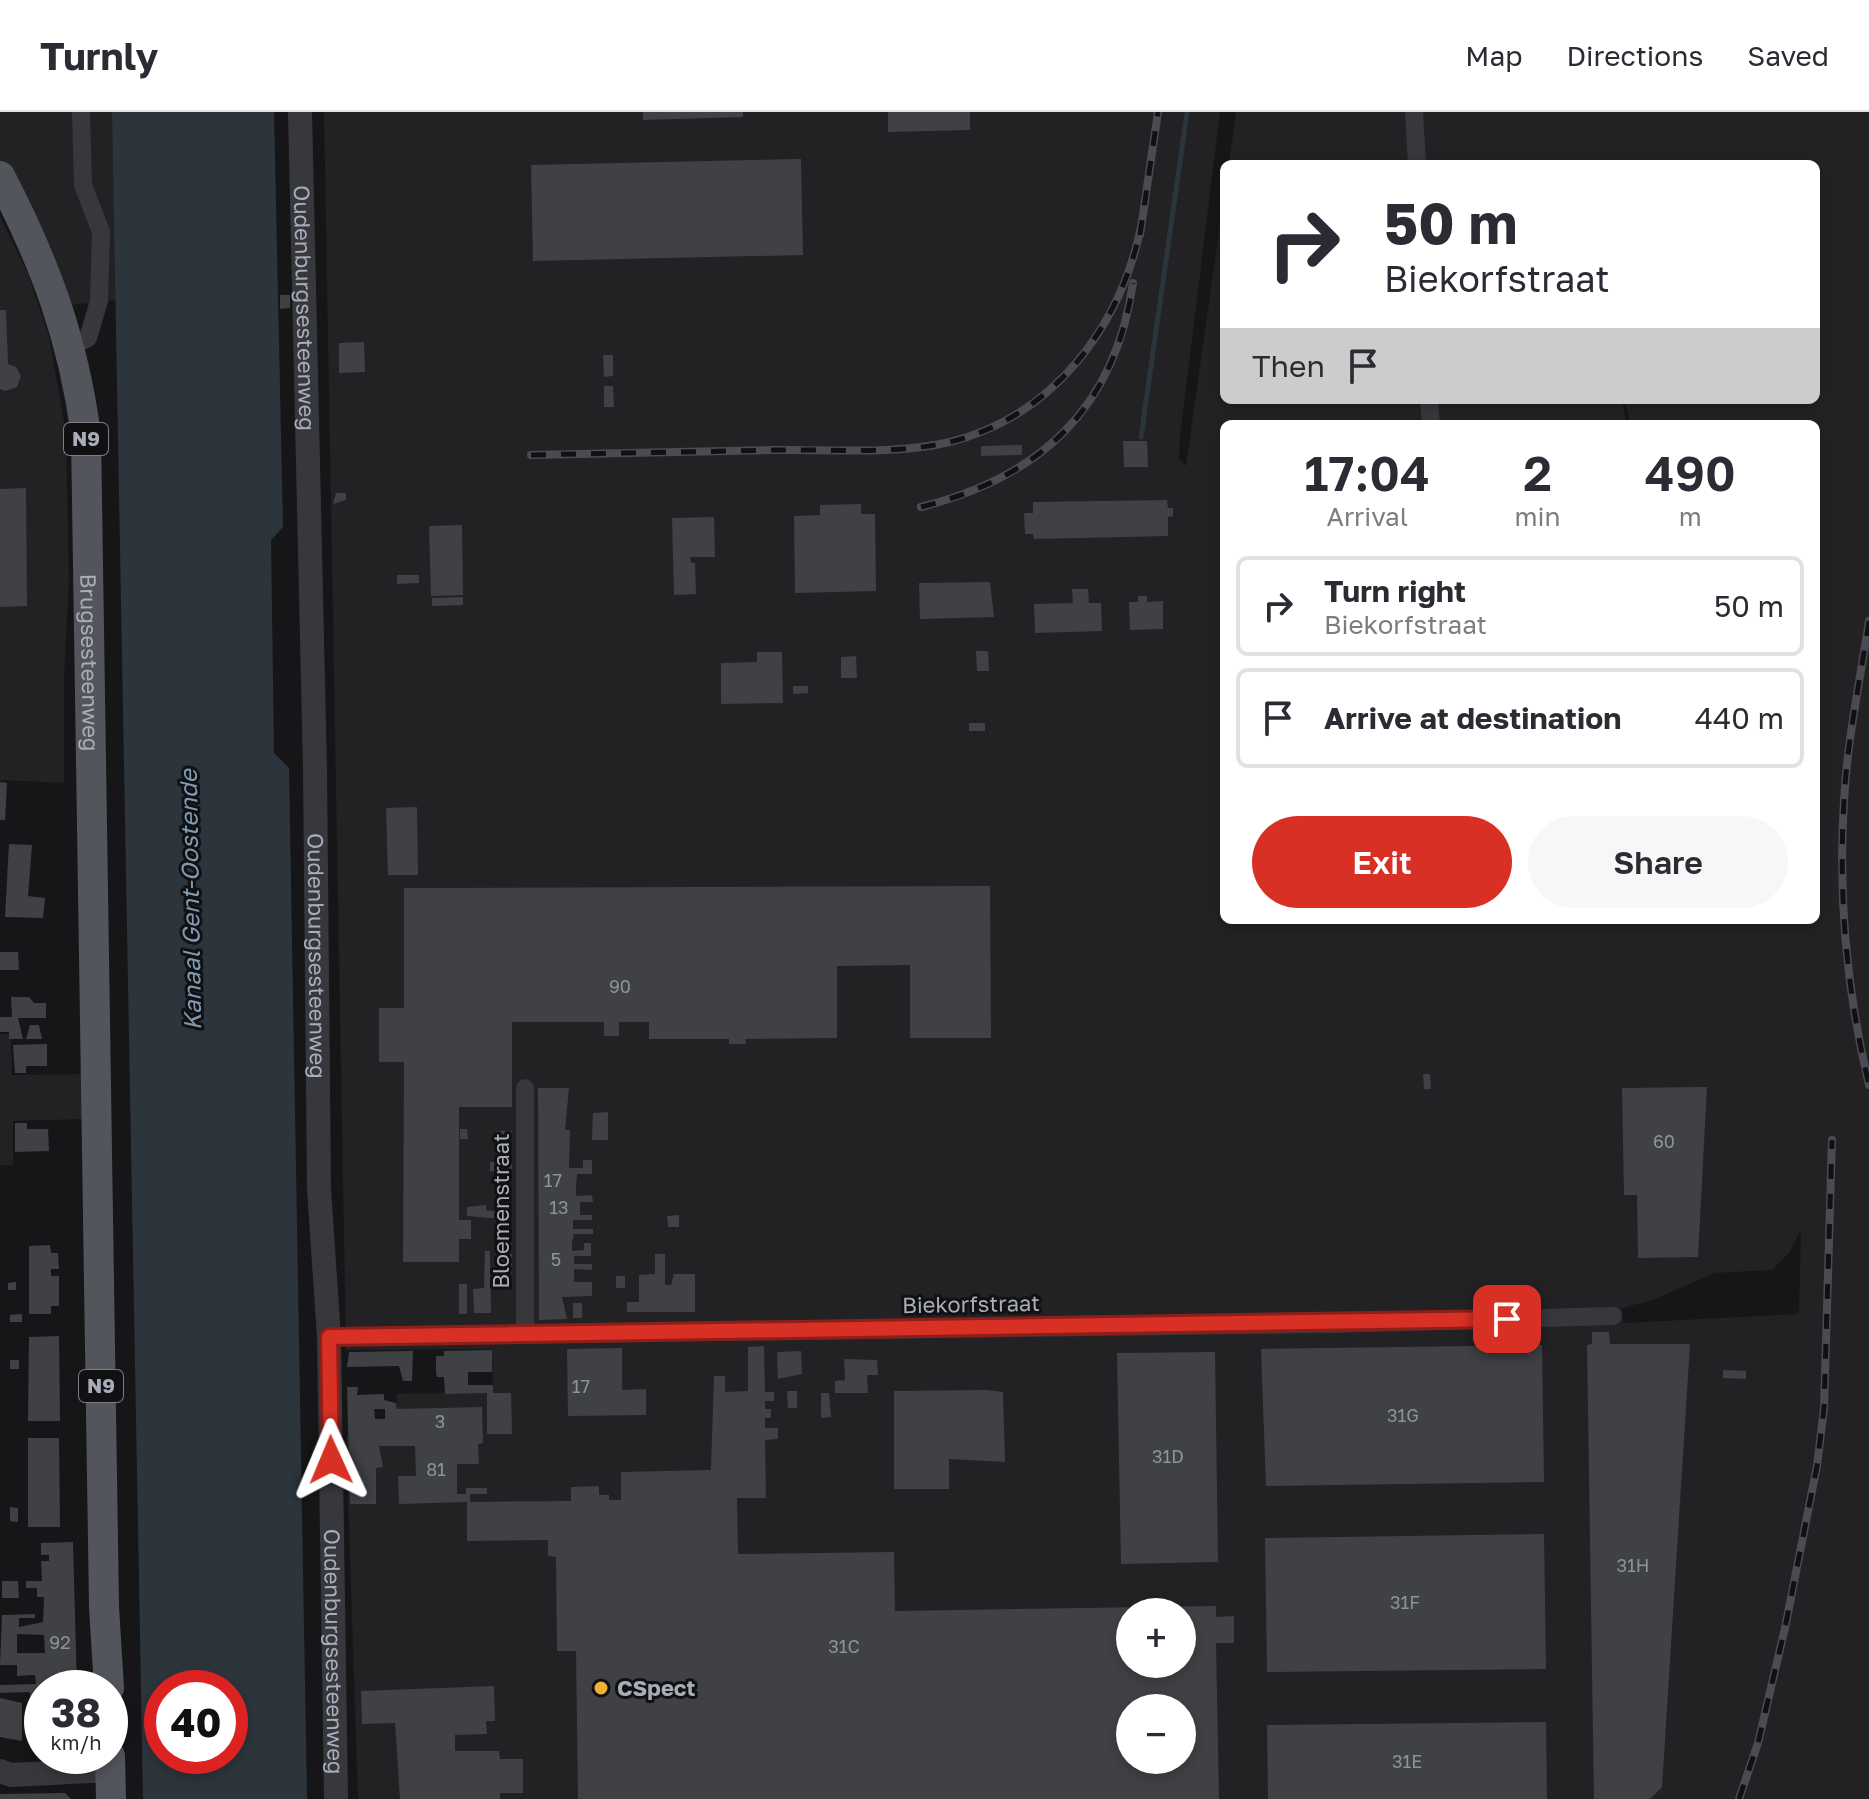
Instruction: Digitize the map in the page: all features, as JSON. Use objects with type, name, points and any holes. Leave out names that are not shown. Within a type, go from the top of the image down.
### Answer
[{"type":"main road","name":"Brugsesteenweg","points":[[0,176],[33,239],[71,346],[86,447],[104,1607],[108,1670]]},
{"type":"street","points":[[71,346],[88,338],[99,301],[101,232],[83,185],[81,112]]},
{"type":"street","name":"Oudenburgsesteenweg","points":[[300,112],[315,770],[319,1189],[325,1234],[329,1337],[336,1799]]},
{"type":"street","points":[[1414,112],[1417,160]]},
{"type":"street","name":"Bloemenstraat","points":[[525,1088],[525,1333]]},
{"type":"street","name":"Biekorfstraat","points":[[329,1337],[1334,1324],[1613,1316]]},
{"type":"street","points":[[0,1771],[11,1775],[110,1775]]},
{"type":"shaded area","points":[[0,112],[112,112],[117,300],[70,305],[0,176]]},
{"type":"shaded area","points":[[324,112],[1220,112],[1180,437],[1179,459],[1186,466],[1220,224],[1220,404],[1623,404],[1626,420],[1220,420],[1220,924],[1820,924],[1820,420],[1629,420],[1626,404],[1820,404],[1820,160],[1230,160],[1236,112],[1869,112],[1869,1799],[358,1799],[346,1436],[397,1436],[397,1394],[493,1392],[492,1349],[346,1350]],"holes":[[[1801,1229],[1799,1314],[1623,1323],[1622,1308],[1653,1300],[1715,1273],[1772,1270],[1790,1252]]]},
{"type":"shaded area","points":[[0,216],[28,274],[49,337],[66,433],[69,580],[64,680],[64,783],[0,780]]},
{"type":"shaded area","points":[[0,1034],[9,1034],[11,1039],[12,1075],[85,1074],[84,1119],[13,1121],[13,1165],[0,1165]]},
{"type":"water","name":"Kanaal Gent-Oostende","points":[[112,112],[274,112],[283,527],[271,540],[274,753],[289,768],[307,1799],[143,1799]]},
{"type":"building","points":[[643,112],[743,112],[743,117],[643,120]]},
{"type":"building","points":[[888,112],[970,112],[970,130],[888,132]]},
{"type":"building","points":[[801,159],[803,255],[533,261],[531,165]]},
{"type":"building","points":[[280,295],[290,295],[290,308],[280,309]]},
{"type":"building","points":[[0,310],[6,310],[8,364],[16,367],[21,376],[17,387],[5,391],[0,389]]},
{"type":"building","points":[[364,342],[365,372],[339,373],[339,343]]},
{"type":"building","points":[[603,355],[613,355],[613,376],[604,377]]},
{"type":"building","points":[[604,386],[613,386],[614,407],[604,407]]},
{"type":"building","points":[[1123,441],[1147,441],[1148,467],[1124,467]]},
{"type":"building","points":[[1022,445],[1022,455],[981,456],[981,446]]},
{"type":"building","points":[[26,488],[27,606],[0,607],[0,489]]},
{"type":"building","points":[[336,493],[346,493],[346,500],[333,504]]},
{"type":"building","points":[[1167,500],[1168,508],[1173,508],[1173,516],[1168,517],[1168,536],[1034,539],[1033,534],[1025,534],[1024,513],[1033,513],[1033,502]]},
{"type":"building","points":[[861,504],[861,514],[875,514],[876,591],[795,593],[794,516],[820,515],[820,505]]},
{"type":"building","points":[[714,517],[715,557],[690,557],[691,563],[695,563],[696,594],[674,595],[672,518]]},
{"type":"building","points":[[462,525],[463,595],[431,596],[429,526]]},
{"type":"building","points":[[397,575],[419,575],[419,583],[397,584]]},
{"type":"building","points":[[990,582],[994,617],[920,619],[919,583]]},
{"type":"building","points":[[1072,589],[1088,589],[1089,603],[1101,603],[1102,631],[1035,633],[1034,604],[1073,603]]},
{"type":"building","points":[[1138,596],[1147,596],[1147,602],[1163,601],[1163,629],[1130,630],[1129,602],[1138,602]]},
{"type":"building","points":[[463,597],[463,605],[432,606],[432,598]]},
{"type":"building","points":[[976,651],[988,651],[989,671],[977,671]]},
{"type":"building","points":[[757,652],[782,652],[783,703],[721,704],[721,663],[757,662]]},
{"type":"building","points":[[856,656],[857,678],[841,678],[841,657]]},
{"type":"building","points":[[793,686],[808,686],[808,693],[793,694]]},
{"type":"building","points":[[969,723],[985,723],[985,731],[969,731]]},
{"type":"building","points":[[0,782],[7,783],[5,820],[0,820]]},
{"type":"building","points":[[417,807],[418,875],[388,875],[386,808]]},
{"type":"building","points":[[9,844],[32,845],[28,896],[45,898],[43,918],[5,917]]},
{"type":"building","points":[[990,886],[991,1038],[910,1038],[910,965],[837,966],[837,1038],[745,1039],[746,1044],[729,1044],[729,1039],[649,1039],[649,1022],[619,1022],[619,1036],[604,1036],[604,1022],[512,1022],[512,1107],[459,1107],[459,1220],[471,1220],[471,1239],[459,1239],[459,1262],[403,1262],[404,1062],[379,1062],[379,1008],[404,1008],[404,888]]},
{"type":"building","points":[[0,952],[18,952],[19,970],[0,970]]},
{"type":"building","points":[[11,997],[29,997],[34,1003],[46,1003],[46,1018],[18,1018],[23,1039],[9,1039],[9,1032],[0,1032],[0,1017],[12,1017]]},
{"type":"building","points":[[30,1025],[39,1025],[42,1039],[26,1039]]},
{"type":"building","points":[[47,1044],[47,1066],[26,1066],[26,1073],[15,1073],[13,1045]]},
{"type":"building","points":[[1423,1074],[1430,1074],[1431,1089],[1424,1089]]},
{"type":"building","points":[[1707,1087],[1698,1257],[1638,1258],[1637,1195],[1624,1195],[1622,1088]]},
{"type":"building","points":[[538,1088],[569,1088],[565,1130],[570,1130],[569,1168],[583,1168],[583,1160],[592,1160],[592,1174],[577,1174],[576,1196],[592,1195],[593,1202],[580,1202],[580,1215],[592,1215],[592,1220],[573,1220],[573,1229],[593,1229],[593,1234],[574,1234],[572,1251],[584,1250],[584,1243],[591,1243],[591,1256],[574,1256],[574,1264],[592,1264],[592,1270],[574,1269],[574,1282],[592,1282],[592,1296],[562,1297],[567,1319],[539,1320]]},
{"type":"building","points":[[608,1112],[608,1140],[592,1140],[593,1113]]},
{"type":"building","points":[[15,1123],[27,1123],[27,1129],[48,1129],[49,1151],[15,1152]]},
{"type":"building","points":[[460,1129],[467,1129],[468,1139],[460,1139]]},
{"type":"building","points":[[496,1131],[512,1131],[511,1139],[496,1139]]},
{"type":"building","points":[[490,1162],[512,1162],[512,1171],[490,1171]]},
{"type":"building","points":[[486,1205],[486,1210],[501,1212],[502,1219],[467,1216],[467,1207]]},
{"type":"building","points":[[679,1215],[679,1227],[668,1227],[667,1216]]},
{"type":"building","points":[[498,1243],[512,1243],[512,1251],[498,1251]]},
{"type":"building","points":[[50,1245],[51,1253],[58,1253],[59,1269],[51,1269],[51,1276],[59,1276],[59,1306],[51,1306],[51,1314],[29,1314],[29,1246]]},
{"type":"building","points":[[485,1251],[490,1251],[491,1313],[474,1313],[473,1289],[484,1288]]},
{"type":"building","points":[[498,1254],[512,1254],[512,1273],[498,1273]]},
{"type":"building","points":[[655,1254],[665,1254],[665,1285],[671,1285],[674,1274],[695,1274],[695,1312],[627,1312],[627,1302],[639,1302],[639,1275],[655,1274]]},
{"type":"building","points":[[616,1276],[625,1276],[625,1288],[616,1288]]},
{"type":"building","points":[[16,1282],[16,1290],[8,1290],[8,1283]]},
{"type":"building","points":[[459,1284],[467,1284],[467,1314],[459,1314]]},
{"type":"building","points":[[573,1303],[582,1303],[582,1318],[573,1318]]},
{"type":"building","points":[[22,1314],[22,1322],[10,1322],[10,1315]]},
{"type":"building","points":[[1592,1332],[1609,1332],[1610,1344],[1690,1344],[1662,1787],[1650,1799],[1594,1799],[1587,1345],[1592,1344]]},
{"type":"building","points":[[59,1336],[60,1421],[28,1421],[29,1337]]},
{"type":"building","points":[[1542,1345],[1544,1482],[1266,1486],[1261,1349]]},
{"type":"building","points":[[764,1346],[765,1392],[774,1392],[774,1401],[765,1401],[765,1409],[771,1409],[771,1418],[765,1418],[765,1428],[778,1428],[778,1439],[765,1440],[766,1498],[737,1498],[738,1554],[894,1552],[895,1611],[1116,1608],[1116,1678],[1196,1678],[1196,1606],[1216,1606],[1216,1617],[1234,1616],[1234,1643],[1216,1643],[1219,1799],[578,1799],[576,1651],[557,1651],[556,1557],[548,1556],[548,1540],[467,1541],[467,1502],[399,1504],[398,1476],[416,1476],[415,1446],[379,1446],[383,1467],[376,1468],[376,1504],[350,1504],[347,1387],[358,1387],[357,1395],[384,1394],[384,1400],[396,1403],[397,1409],[482,1407],[483,1443],[478,1444],[479,1464],[457,1464],[457,1494],[466,1494],[466,1488],[487,1488],[487,1494],[470,1494],[470,1502],[571,1501],[571,1487],[599,1486],[599,1495],[609,1495],[609,1500],[621,1500],[621,1472],[711,1470],[714,1376],[725,1376],[725,1392],[748,1391],[748,1347]],"holes":[[[374,1409],[385,1409],[385,1419],[375,1419]]]},
{"type":"building","points":[[622,1348],[622,1390],[646,1389],[646,1415],[568,1416],[567,1349]]},
{"type":"building","points":[[492,1350],[492,1372],[468,1372],[468,1385],[493,1385],[493,1393],[511,1393],[512,1434],[487,1434],[487,1393],[445,1394],[444,1377],[437,1377],[436,1356],[444,1356],[444,1351]]},
{"type":"building","points":[[413,1351],[412,1381],[403,1381],[399,1366],[347,1367],[349,1352]]},
{"type":"building","points":[[801,1351],[802,1374],[778,1379],[777,1352]]},
{"type":"building","points":[[1215,1352],[1218,1562],[1121,1564],[1117,1353]]},
{"type":"building","points":[[844,1359],[877,1360],[878,1375],[867,1375],[868,1393],[835,1393],[835,1381],[845,1380]]},
{"type":"building","points":[[10,1360],[19,1360],[19,1369],[10,1369]]},
{"type":"building","points":[[1723,1370],[1746,1371],[1746,1379],[1723,1378]]},
{"type":"building","points":[[787,1391],[797,1391],[797,1408],[788,1408]]},
{"type":"building","points":[[894,1391],[1003,1392],[1005,1462],[949,1459],[949,1489],[894,1489]]},
{"type":"building","points":[[821,1393],[829,1393],[831,1417],[821,1418]]},
{"type":"building","points":[[28,1438],[59,1438],[60,1527],[28,1527]]},
{"type":"building","points":[[10,1507],[18,1508],[18,1522],[10,1521]]},
{"type":"building","points":[[1544,1534],[1546,1669],[1267,1672],[1265,1538]]},
{"type":"building","points":[[73,1542],[77,1670],[24,1670],[24,1676],[17,1676],[17,1665],[0,1665],[2,1615],[35,1614],[35,1618],[19,1618],[19,1627],[43,1622],[44,1597],[37,1597],[37,1588],[26,1588],[26,1581],[42,1581],[41,1561],[49,1561],[49,1555],[41,1555],[41,1543]],"holes":[[[17,1634],[44,1635],[45,1653],[17,1653]]]},
{"type":"building","points":[[2,1581],[18,1581],[19,1598],[2,1598]]},
{"type":"building","points":[[24,1684],[24,1692],[0,1693],[0,1685]]},
{"type":"building","points":[[494,1686],[495,1721],[486,1721],[487,1734],[455,1735],[455,1751],[499,1751],[500,1759],[523,1759],[523,1793],[500,1793],[500,1799],[400,1799],[395,1723],[362,1724],[361,1691]]},
{"type":"building","points":[[0,1698],[22,1703],[22,1741],[0,1737]]},
{"type":"building","points":[[1546,1722],[1547,1799],[1268,1799],[1267,1725]]},
{"type":"building","points":[[65,1793],[71,1799],[0,1799],[0,1794]]},
{"type":"waterway","points":[[1141,437],[1187,112]]},
{"type":"railway","points":[[1140,235],[1158,112]]},
{"type":"railway","points":[[531,455],[885,450],[950,442],[987,429],[1021,412],[1051,389],[1077,362],[1099,332],[1117,299],[1141,227]]},
{"type":"railway","points":[[921,507],[964,494],[1002,477],[1036,456],[1065,431],[1090,401],[1109,367],[1124,327],[1133,283]]},
{"type":"railway","points":[[1869,621],[1848,756],[1842,837],[1846,944],[1855,1015],[1869,1085]]},
{"type":"railway","points":[[1739,1799],[1758,1743],[1785,1628],[1817,1466],[1824,1408],[1832,1140]]},
{"type":"place","name":"CSpect","points":[[601,1688]]},
{"type":"route","points":[[331,1460],[329,1337],[1507,1319]]}]
